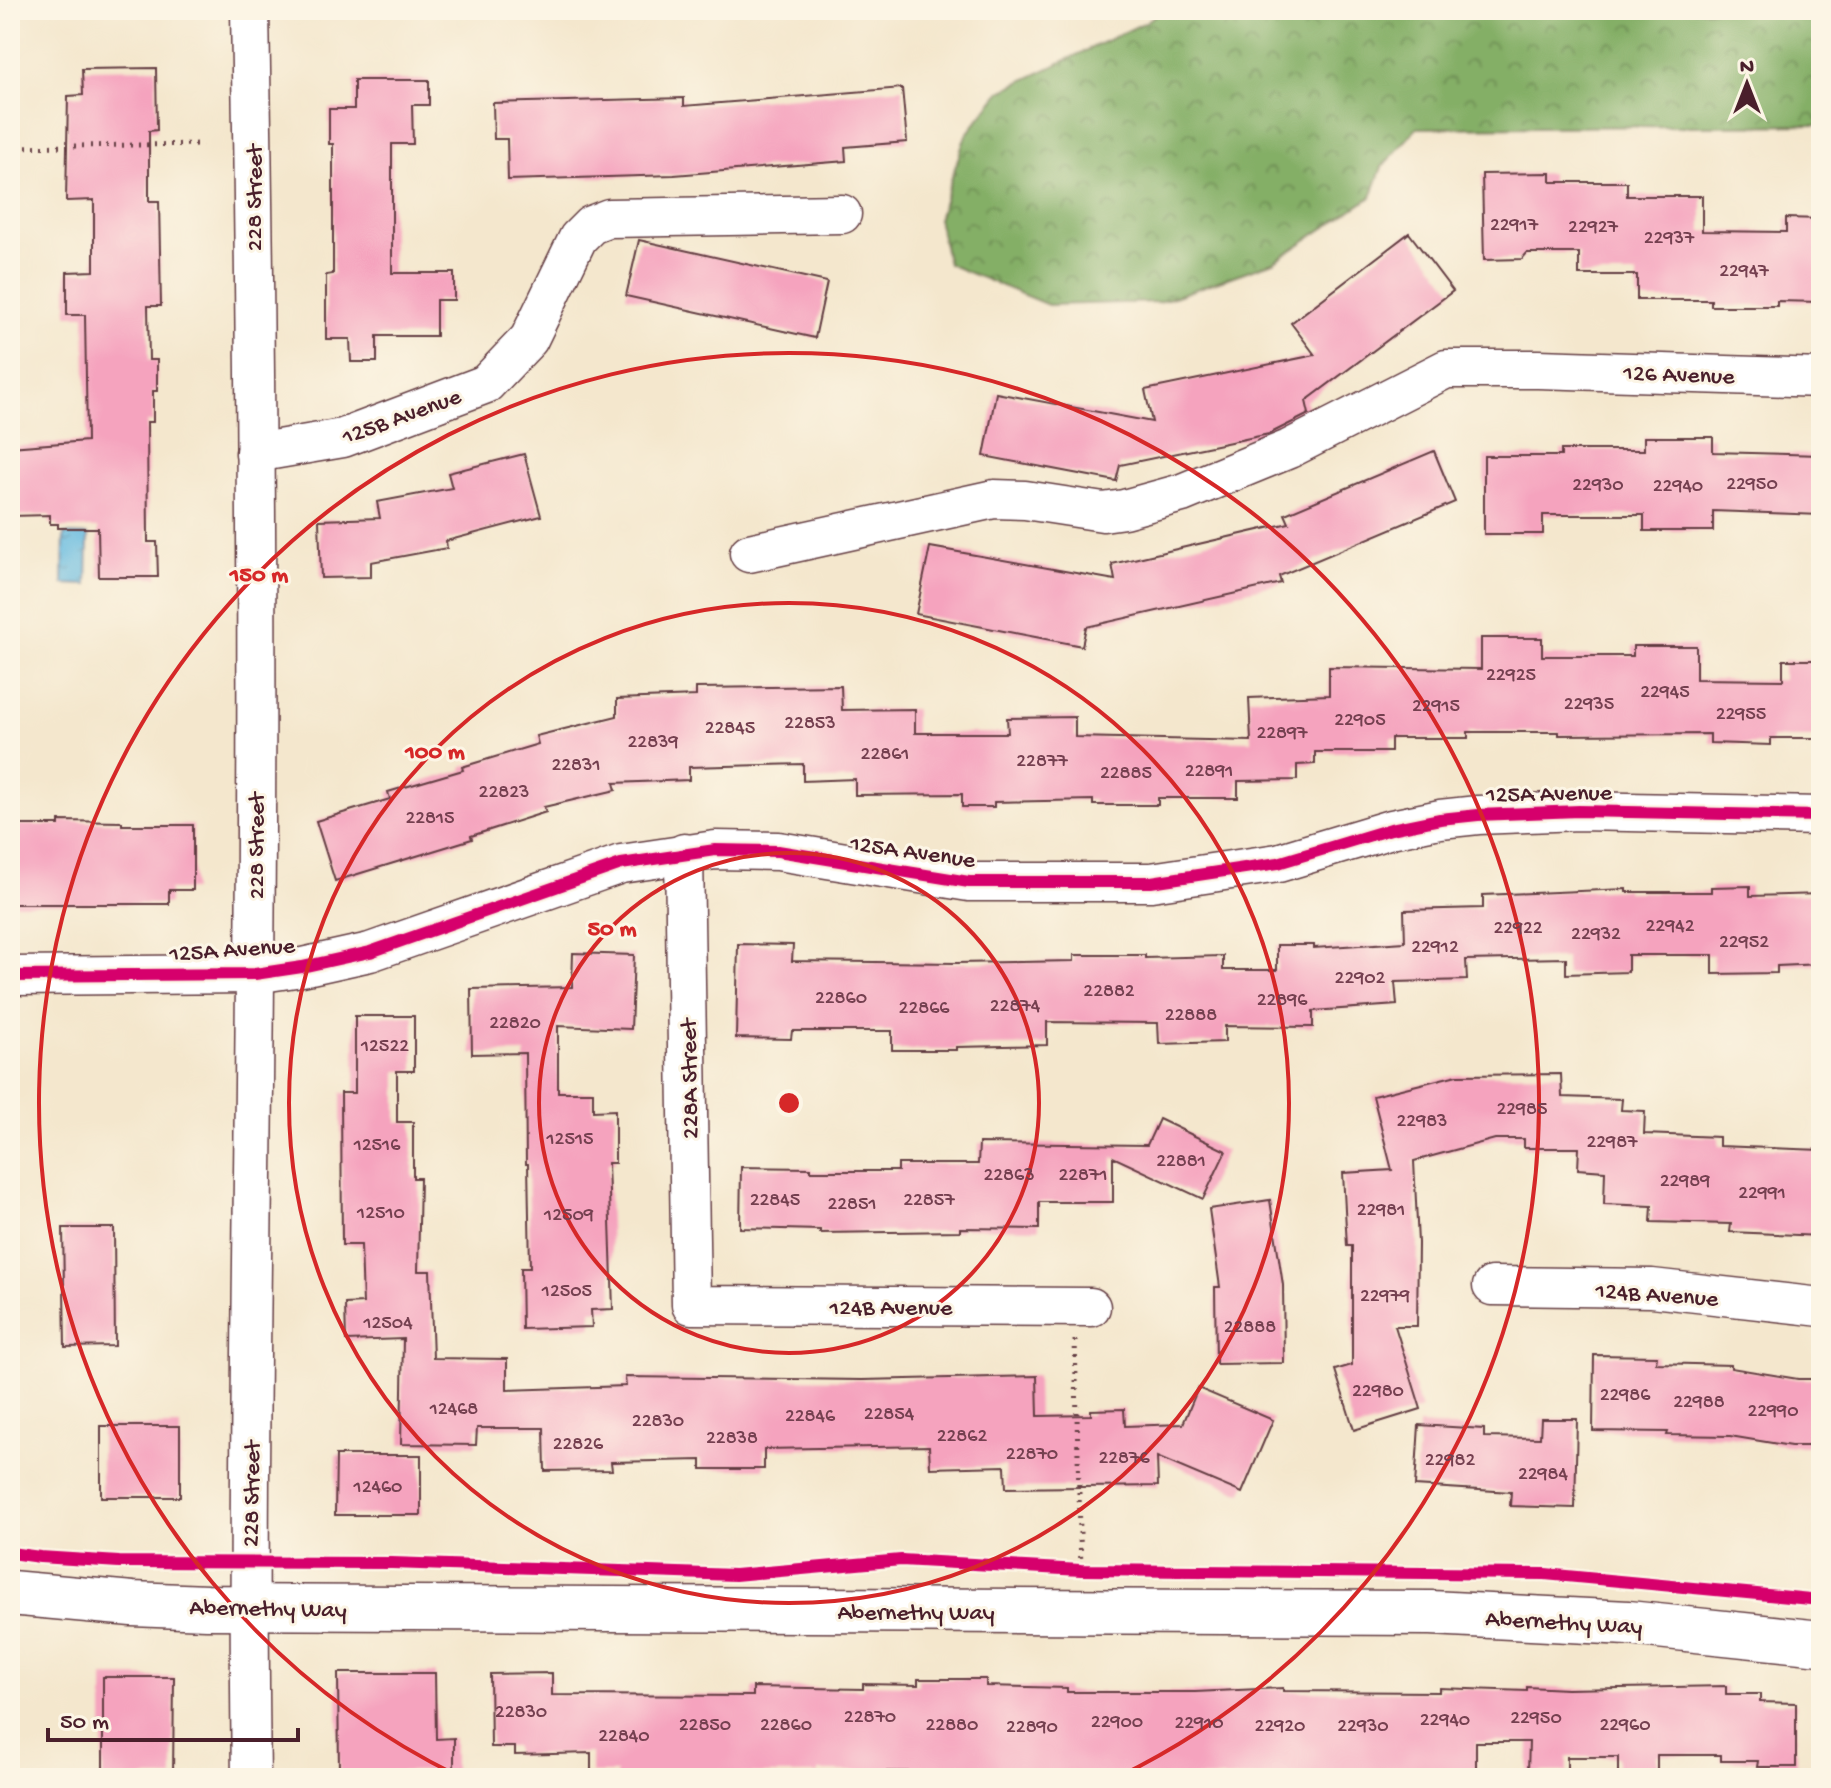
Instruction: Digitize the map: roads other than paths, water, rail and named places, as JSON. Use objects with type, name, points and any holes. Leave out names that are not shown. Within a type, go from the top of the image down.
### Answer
[{"type":"main road","name":"Abernethy Way","points":[[10,1593],[132,1604],[249,1608],[1431,1613],[1628,1623],[1821,1643]]},
{"type":"street","name":"228 Street","points":[[250,10],[255,453],[255,974],[249,1608],[251,1778]]},
{"type":"street","name":"125B Avenue","points":[[255,453],[343,438],[486,384],[529,339],[578,238],[591,225],[609,218],[842,214]]},
{"type":"street","name":"126 Avenue","points":[[749,553],[994,499],[1025,500],[1103,512],[1124,509],[1182,493],[1289,449],[1446,369],[1821,378]]},
{"type":"street","name":"125A Avenue","points":[[10,976],[255,974],[370,952],[621,864],[715,850],[778,851],[969,882],[1151,882],[1278,863],[1391,829],[1478,815],[1579,811],[1821,816]]},
{"type":"street","name":"228A Street","points":[[684,853],[691,1305]]},
{"type":"street","name":"124B Avenue","points":[[1492,1286],[1652,1288],[1821,1307]]},
{"type":"street","name":"124B Avenue","points":[[691,1305],[1083,1307]]},
{"type":"water","points":[[64,534],[88,535],[87,585],[63,584]]}]
